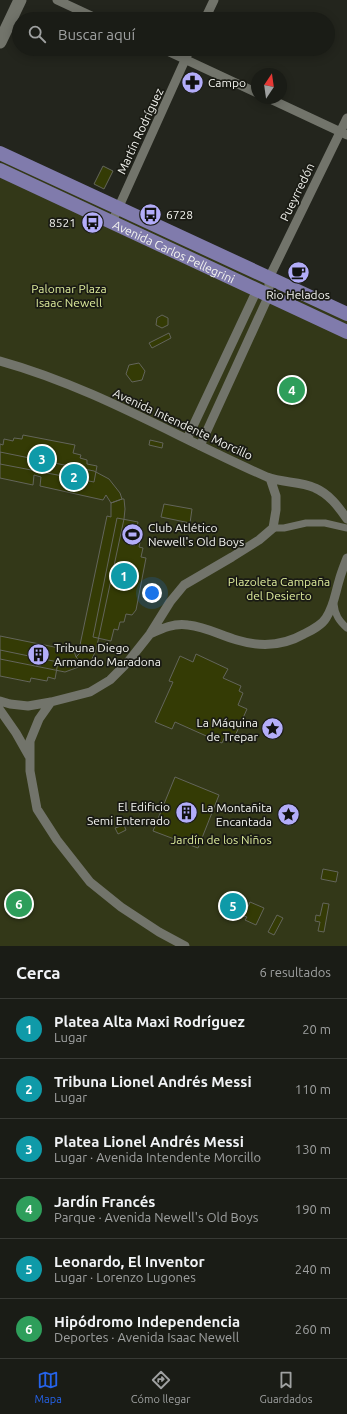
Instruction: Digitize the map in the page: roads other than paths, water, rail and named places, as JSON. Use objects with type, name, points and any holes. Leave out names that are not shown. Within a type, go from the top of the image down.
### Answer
[{"type":"main road","points":[[14,12],[20,0]]},
{"type":"main road","points":[[0,42],[12,17]]},
{"type":"main road","name":"Avenida Carlos Pellegrini","points":[[0,153],[347,314]]},
{"type":"main road","name":"Avenida Carlos Pellegrini","points":[[0,170],[347,332]]},
{"type":"street","points":[[57,0],[83,12]]},
{"type":"street","points":[[208,12],[214,0]]},
{"type":"street","points":[[179,56],[251,90]]},
{"type":"street","name":"Martín Rodríguez","points":[[112,222],[187,56]]},
{"type":"street","points":[[281,104],[344,133]]},
{"type":"street","name":"Pueyrredón","points":[[268,278],[344,133],[347,118]]},
{"type":"street","points":[[200,446],[268,278]]},
{"type":"street","points":[[187,439],[263,292]]},
{"type":"street","name":"Avenida Intendente Morcillo","points":[[0,361],[55,379],[112,403],[270,478],[314,487],[329,496],[347,518]]},
{"type":"street","points":[[0,701],[28,706],[51,702],[90,692],[110,680],[127,663],[150,634],[170,602],[184,585],[259,540],[273,528],[276,510],[276,496],[270,478]]},
{"type":"street","points":[[273,528],[284,528],[306,523],[325,523],[347,528]]},
{"type":"street","points":[[150,634],[169,626],[187,625],[206,628],[236,640],[255,645],[278,644],[297,638],[314,629],[325,620],[334,604],[339,580],[347,558]]},
{"type":"street","points":[[334,604],[337,617],[347,628]]},
{"type":"street","points":[[51,702],[39,719],[30,741],[29,756],[30,771],[38,809],[46,824],[90,882],[121,907],[166,936],[186,946]]},
{"type":"street","points":[[0,710],[16,733],[29,756]]},
{"type":"street","points":[[166,936],[178,946]]},
{"type":"place","name":"Campo","points":[[192,82]]},
{"type":"place","name":"6728","points":[[151,214]]},
{"type":"place","name":"8521","points":[[92,222]]},
{"type":"place","name":"Rio Helados","points":[[298,273]]},
{"type":"place","name":"Jardín Francés","points":[[292,390]]},
{"type":"place","name":"Platea Lionel Andrés Messi","points":[[42,459]]},
{"type":"place","name":"Tribuna Lionel Andrés Messi","points":[[74,477]]},
{"type":"place","name":"Club Atlético Newell's Old Boys","points":[[133,534]]},
{"type":"place","name":"Platea Alta Maxi Rodríguez","points":[[124,576]]},
{"type":"place","name":"Tribuna Diego Armando Maradona","points":[[38,654]]},
{"type":"place","name":"La Máquina de Trepar","points":[[273,729]]},
{"type":"place","name":"El Edificio Semi Enterrado","points":[[186,813]]},
{"type":"place","name":"La Montañita Encantada","points":[[288,814]]},
{"type":"place","name":"Hipódromo Independencia","points":[[19,904]]},
{"type":"place","name":"Leonardo, El Inventor","points":[[233,906]]},
{"type":"park label","name":"Palomar Plaza Isaac Newell","points":[[69,295]]},
{"type":"park label","name":"Plazoleta Campaña del Desierto","points":[[279,588]]},
{"type":"park label","name":"Jardín de los Niños","points":[[221,839]]}]
